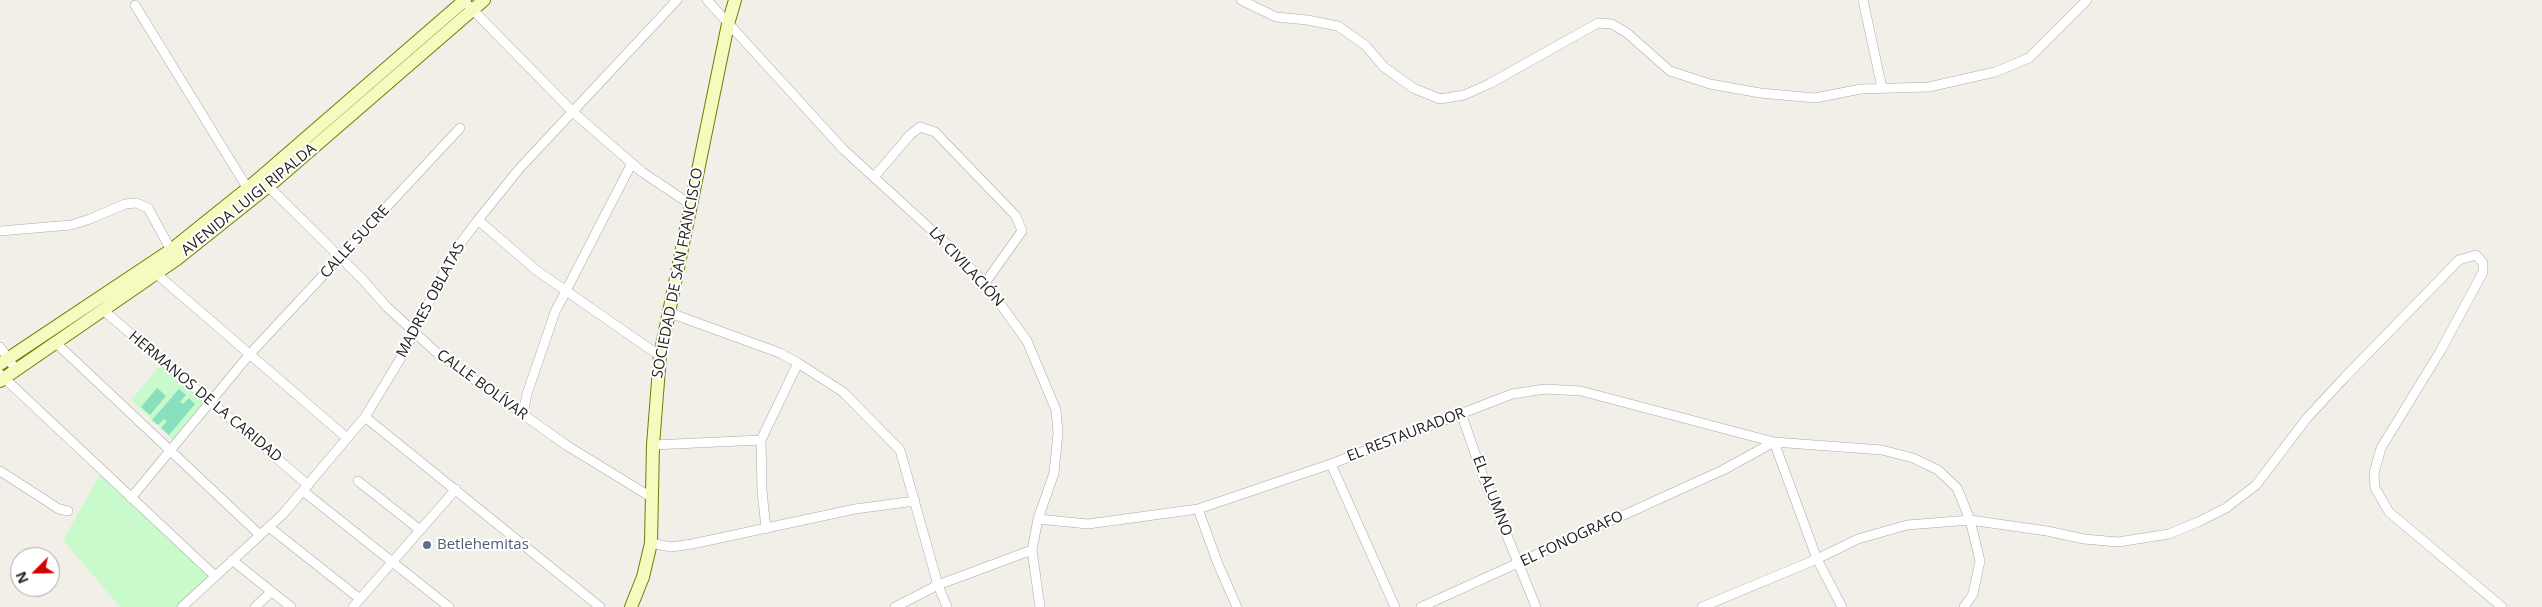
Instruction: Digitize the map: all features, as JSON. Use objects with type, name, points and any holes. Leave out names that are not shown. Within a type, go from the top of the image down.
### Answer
[{"type":"street","name":"AVENIDA LUIGI RIPALDA","points":[[1,378],[16,370],[103,310],[250,194],[467,3],[484,0]]},
{"type":"street","name":"MADRES OBLATAS","points":[[182,607],[269,527],[347,438],[364,417],[414,332],[454,252],[478,220],[519,169],[574,113],[677,0]]},
{"type":"street","name":"LA CIVILACIÓN","points":[[707,0],[843,149],[948,244],[985,283],[1026,341],[1056,410],[1058,433],[1054,472],[1038,519],[1032,550],[1040,607]]},
{"type":"street","name":"SOCIEDAD DE SAN FRANCISCO","points":[[631,607],[643,577],[651,543],[652,445],[660,356],[690,204],[728,24],[735,0]]},
{"type":"street","points":[[1241,0],[1276,18],[1307,20],[1338,26],[1365,45],[1384,67],[1413,88],[1440,99],[1464,95],[1489,84],[1598,23],[1612,24],[1627,33],[1670,71],[1710,84],[1760,93],[1815,98],[1861,89],[1929,87],[1974,78],[2011,67],[2029,58],[2087,0]]},
{"type":"street","points":[[1863,0],[1882,88]]},
{"type":"street","name":"AVENIDA LUIGI RIPALDA","points":[[4,362],[152,270],[171,250],[250,194],[268,186],[467,3]]},
{"type":"street","points":[[467,3],[574,113],[632,163],[690,204]]},
{"type":"street","points":[[135,5],[250,194]]},
{"type":"street","points":[[874,177],[910,135],[920,127],[934,132],[1016,216],[1022,231],[985,283]]},
{"type":"street","name":"CALLE SUCRE","points":[[131,498],[249,355],[460,128]]},
{"type":"street","points":[[523,414],[527,394],[548,331],[632,163]]},
{"type":"street","name":"CALLE BOLÍVAR","points":[[268,186],[437,353],[566,445],[651,497]]},
{"type":"street","points":[[0,231],[71,225],[125,204],[136,203],[148,208],[171,250]]},
{"type":"street","points":[[478,220],[536,270],[660,356]]},
{"type":"street","points":[[1702,607],[1817,559],[1858,539],[1887,529],[1970,520],[2047,531],[2084,539],[2118,542],[2169,534],[2226,508],[2256,485],[2307,418],[2445,273],[2458,260],[2476,255],[2483,263],[2483,272],[2441,350],[2381,448],[2374,472],[2374,488],[2389,512],[2502,607]]},
{"type":"street","points":[[152,270],[347,438]]},
{"type":"street","name":"HERMANOS DE LA CARIDAD","points":[[103,310],[210,402],[305,488],[449,607]]},
{"type":"street","points":[[670,313],[780,353],[798,362],[843,392],[900,450],[938,585],[947,607]]},
{"type":"street","points":[[55,342],[260,535]]},
{"type":"street","points":[[0,347],[4,362],[16,370]]},
{"type":"street","points":[[766,529],[762,491],[761,440],[798,362]]},
{"type":"street","points":[[1,378],[215,576]]},
{"type":"street","name":"EL RESTAURADOR","points":[[1038,519],[1088,524],[1198,509],[1331,464],[1512,394],[1545,388],[1581,391],[1774,442],[1882,450],[1913,458],[1938,470],[1957,488],[1970,520],[1980,561],[1973,594],[1964,607]]},
{"type":"street","name":"EL ALUMNO","points":[[1461,413],[1484,479],[1536,607]]},
{"type":"street","points":[[364,417],[456,489],[600,607]]},
{"type":"street","points":[[652,445],[761,440]]},
{"type":"street","points":[[1774,442],[1817,559],[1842,607]]},
{"type":"street","name":"EL FONOGRAFO","points":[[1422,607],[1723,470],[1774,442]]},
{"type":"street","points":[[1331,464],[1395,607]]},
{"type":"street","points":[[0,471],[59,508],[68,510]]},
{"type":"street","points":[[358,481],[420,530]]},
{"type":"street","points":[[353,607],[456,489]]},
{"type":"street","points":[[651,543],[671,547],[766,529],[855,509],[915,501]]},
{"type":"street","points":[[1198,509],[1218,564],[1238,607]]},
{"type":"street","points":[[269,527],[360,600]]},
{"type":"street","points":[[895,607],[938,585],[1032,550]]},
{"type":"street","points":[[232,560],[291,607]]},
{"type":"street","points":[[255,607],[271,592]]},
{"type":"green space","points":[[162,363],[209,403],[176,443],[131,400]]},
{"type":"green space","points":[[157,388],[166,396],[150,415],[141,407]]},
{"type":"green space","points":[[179,389],[186,395],[180,402],[183,404],[189,398],[195,404],[169,435],[161,428],[167,421],[164,419],[158,425],[152,420]]},
{"type":"green space","points":[[100,474],[215,576],[182,607],[120,607],[63,540]]},
{"type":"place","name":"Betlehemitas","points":[[427,545]]}]
